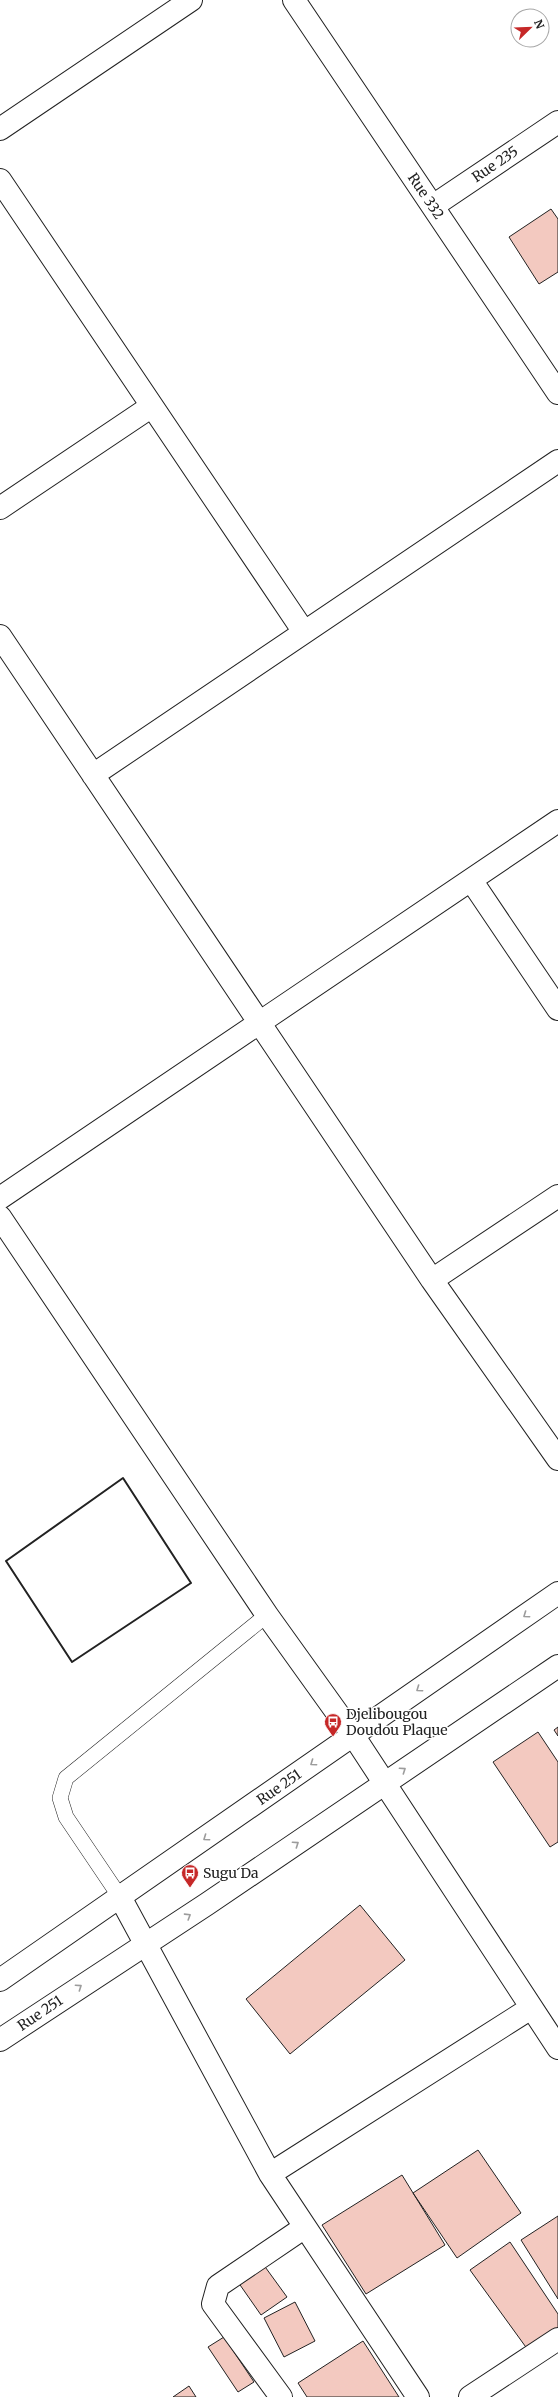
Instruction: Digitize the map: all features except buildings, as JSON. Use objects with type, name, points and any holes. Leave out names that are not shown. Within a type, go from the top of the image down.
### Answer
[{"type":"street","points":[[0,129],[191,0]]},
{"type":"street","name":"Rue 332","points":[[294,0],[558,393]]},
{"type":"street","name":"Rue 235","points":[[432,206],[558,122]]},
{"type":"street","points":[[0,180],[304,632]]},
{"type":"street","points":[[0,508],[152,406]]},
{"type":"street","points":[[93,775],[558,461]]},
{"type":"street","points":[[0,636],[432,1280],[558,1459]]},
{"type":"street","points":[[0,1198],[558,821]]},
{"type":"street","points":[[471,880],[558,1009]]},
{"type":"street","points":[[432,1280],[558,1196]]},
{"type":"street","points":[[0,1217],[267,1615],[353,1735],[558,2048]]},
{"type":"street","name":"Rue 251","points":[[0,1980],[558,1593]]},
{"type":"street","name":"Rue 251","points":[[0,2040],[145,1943],[207,1904],[558,1666]]},
{"type":"street","points":[[120,1897],[270,2174],[418,2397]]},
{"type":"street","points":[[270,2174],[531,2008]]},
{"type":"street","points":[[281,2397],[213,2304],[218,2286],[305,2227]]},
{"type":"street","points":[[470,2397],[558,2339]]},
{"type":"lane","points":[[120,1897],[66,1817],[60,1798],[66,1778],[267,1615]]},
{"type":"wall","points":[[123,1478],[191,1583],[72,1662],[6,1561],[123,1478]]},
{"type":"place","name":"Djelibougou Doudou Plaque","points":[[333,1737]]},
{"type":"place","name":"Sugu Da","points":[[190,1888]]}]
